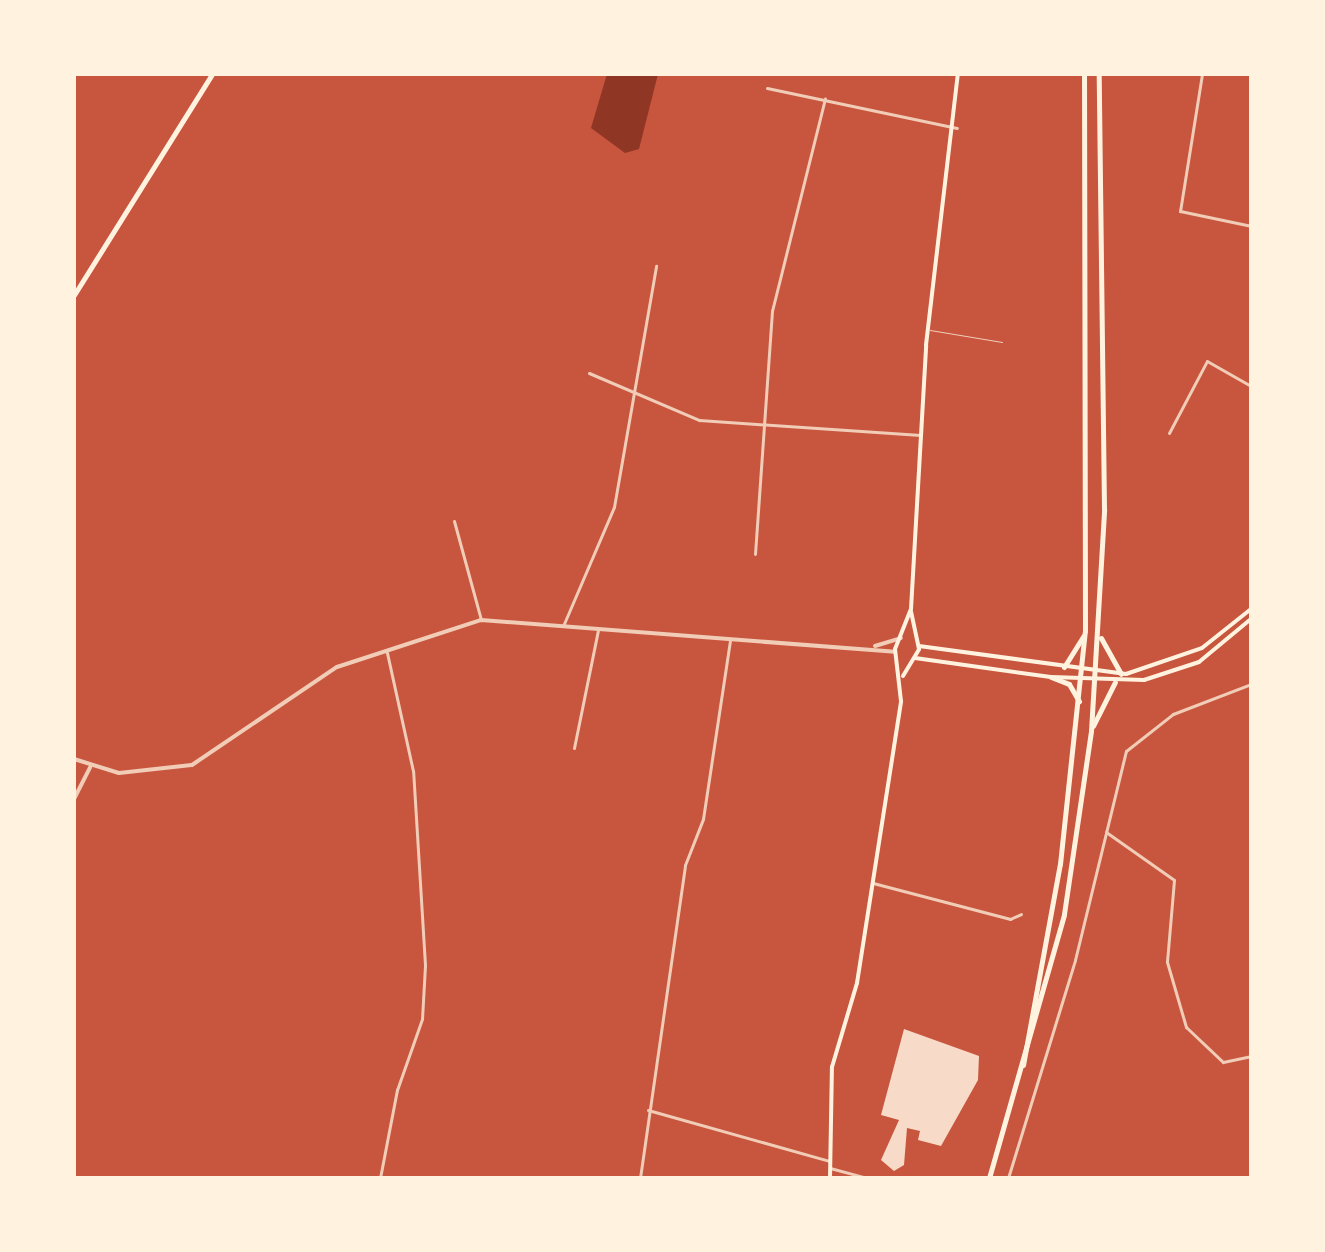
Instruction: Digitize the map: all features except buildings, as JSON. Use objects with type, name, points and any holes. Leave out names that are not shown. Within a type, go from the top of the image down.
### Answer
[{"type":"main road","points":[[74,295],[212,74]]},
{"type":"main road","points":[[830,1178],[832,1067],[857,983],[902,679],[918,644],[911,609],[920,435],[928,329],[957,128],[958,74]]},
{"type":"main road","points":[[1022,1074],[1052,916],[1085,631],[1084,74]]},
{"type":"main road","points":[[989,1178],[1022,1074],[1064,914],[1091,731],[1100,631],[1099,74]]},
{"type":"main road","points":[[902,679],[896,654],[911,609]]},
{"type":"main road","points":[[902,638],[918,644],[1096,673],[1121,674],[1185,657],[1251,609]]},
{"type":"main road","points":[[896,654],[912,659],[1051,677],[1115,682],[1181,670],[1251,619]]},
{"type":"main road","points":[[1064,667],[1085,631]]},
{"type":"main road","points":[[1100,631],[1107,660],[1121,674]]},
{"type":"main road","points":[[1051,677],[1069,684],[1079,702]]},
{"type":"main road","points":[[1091,731],[1115,682]]},
{"type":"street","points":[[1202,74],[1180,211],[1251,226]]},
{"type":"street","points":[[767,88],[957,128]]},
{"type":"street","points":[[755,554],[772,311],[825,99]]},
{"type":"street","points":[[563,626],[614,507],[656,266]]},
{"type":"street","points":[[1169,433],[1207,361],[1251,386]]},
{"type":"street","points":[[589,373],[634,395],[699,420],[920,435]]},
{"type":"street","points":[[454,521],[481,620]]},
{"type":"street","points":[[74,759],[90,767],[151,775],[192,765],[337,667],[481,620],[873,648],[896,654]]},
{"type":"street","points":[[574,748],[598,630]]},
{"type":"street","points":[[873,648],[902,638]]},
{"type":"street","points":[[640,1177],[648,1110],[730,640]]},
{"type":"street","points":[[380,1178],[397,1090],[422,1019],[425,965],[413,771],[387,653]]},
{"type":"street","points":[[1008,1178],[1106,832],[1122,760],[1137,737],[1185,707],[1251,684]]},
{"type":"street","points":[[74,799],[90,767]]},
{"type":"street","points":[[1106,832],[1174,880],[1167,962],[1186,1027],[1223,1062],[1251,1056]]},
{"type":"street","points":[[873,883],[1010,919],[1021,914]]},
{"type":"street","points":[[648,1110],[830,1161]]},
{"type":"street","points":[[830,1168],[868,1178]]},
{"type":"lane","points":[[928,329],[1002,342]]},
{"type":"shaded area","points":[[607,74],[658,74],[639,149],[625,153],[591,128]]}]
